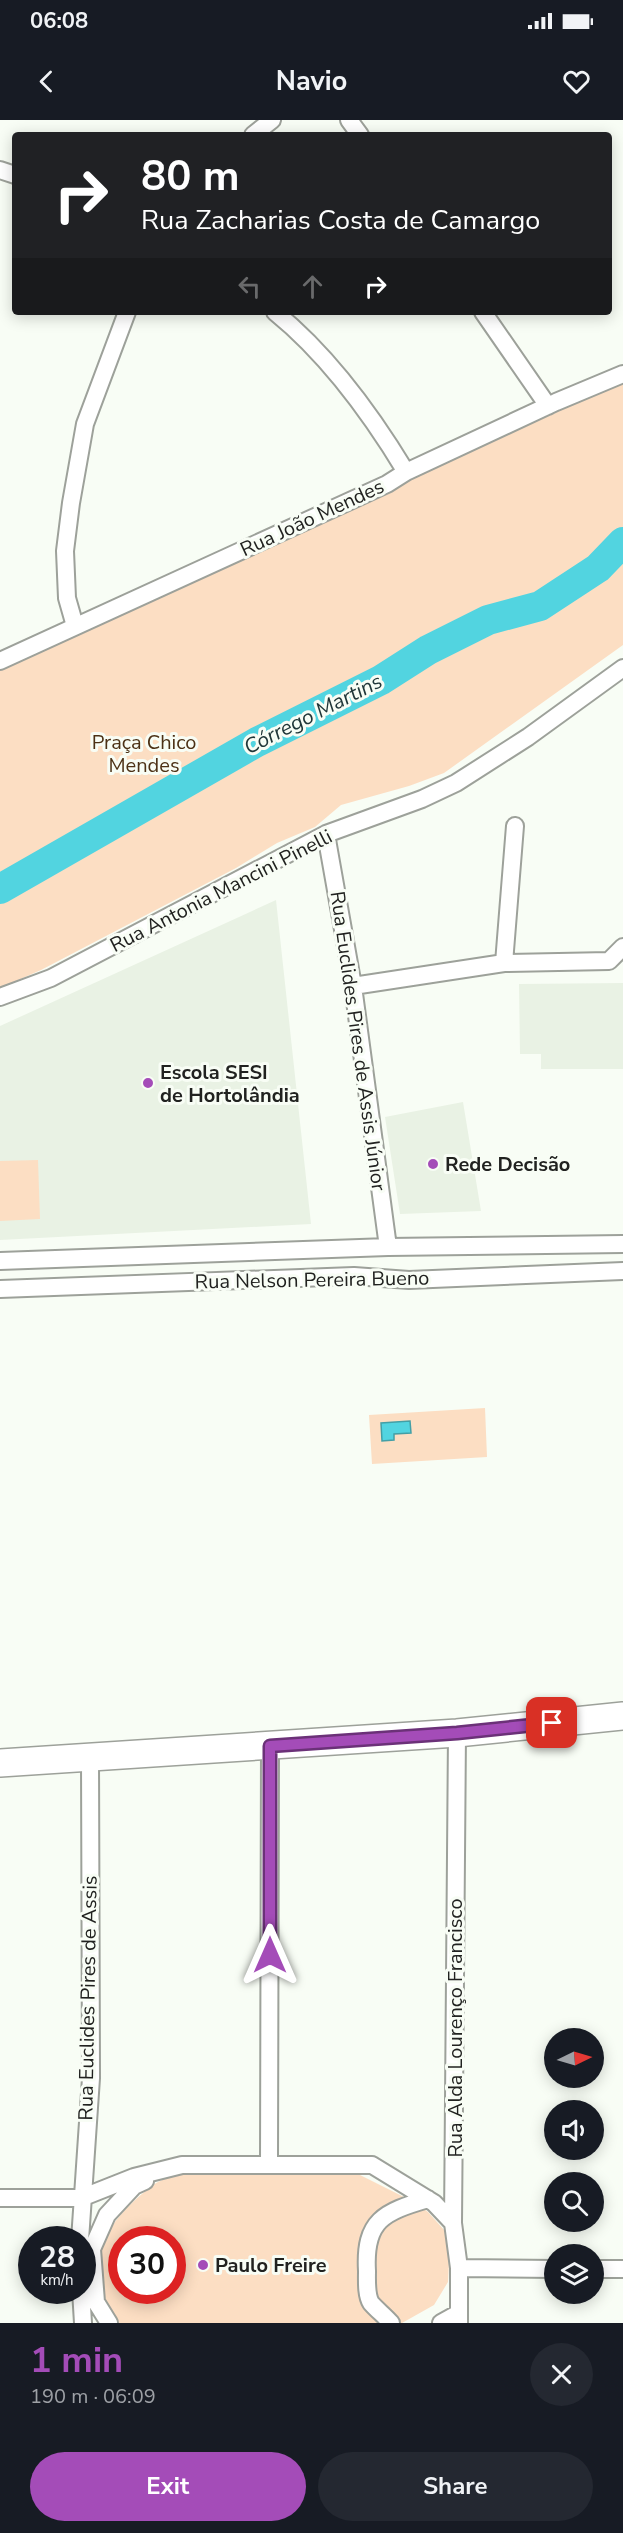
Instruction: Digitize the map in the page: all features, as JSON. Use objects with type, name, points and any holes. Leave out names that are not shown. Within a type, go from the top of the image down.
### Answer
[{"type":"main road","points":[[0,1763],[457,1733],[623,1716]]},
{"type":"street","points":[[257,132],[272,120]]},
{"type":"street","points":[[75,626],[67,598],[65,551],[71,503],[85,424],[126,315]]},
{"type":"street","points":[[279,315],[295,328],[336,375],[386,439],[406,472]]},
{"type":"street","points":[[485,315],[548,406]]},
{"type":"street","name":"Rua João Mendes","points":[[0,661],[387,484],[406,472],[548,406],[623,374]]},
{"type":"street","name":"Rua Antonia Mancini Pinelli","points":[[0,997],[51,978],[326,834],[422,799],[456,783],[528,737],[623,668]]},
{"type":"street","points":[[504,963],[515,826]]},
{"type":"street","name":"Rua Euclides Pires de Assis Júnior","points":[[326,834],[353,986],[388,1247]]},
{"type":"street","points":[[353,986],[504,963],[609,961],[623,947]]},
{"type":"street","name":"Rua Nelson Pereira Bueno","points":[[0,1261],[388,1247],[623,1244]]},
{"type":"street","name":"Rua Nelson Pereira Bueno","points":[[0,1288],[354,1276],[408,1280],[623,1271]]},
{"type":"street","name":"Rua Alda Lourenço Francisco","points":[[457,1733],[453,2223],[459,2268],[459,2318]]},
{"type":"street","points":[[270,1746],[270,2164]]},
{"type":"street","name":"Rua Euclides Pires de Assis","points":[[80,2226],[91,2078],[90,1757]]},
{"type":"street","points":[[0,2198],[81,2198],[134,2177],[182,2165],[372,2165],[428,2199],[453,2223]]},
{"type":"street","points":[[96,2236],[107,2216],[134,2186],[182,2165]]},
{"type":"street","points":[[391,2323],[370,2301],[365,2253],[372,2228],[387,2214],[400,2207],[428,2199]]},
{"type":"street","points":[[459,2268],[544,2269]]},
{"type":"street","points":[[604,2269],[623,2269]]},
{"type":"street","points":[[96,2302],[110,2323]]},
{"type":"street","points":[[81,2304],[82,2323]]},
{"type":"street","points":[[441,2323],[459,2318]]},
{"type":"shaded area","name":"Escola SESI de Hortolândia","points":[[276,900],[311,1224],[0,1240],[0,1026]]},
{"type":"shaded area","points":[[623,983],[623,1069],[541,1069],[541,1054],[520,1054],[519,984]]},
{"type":"shaded area","name":"Rede Decisão","points":[[463,1102],[481,1211],[400,1214],[385,1117]]},
{"type":"green space","name":"Praça Chico Mendes","points":[[623,378],[623,645],[444,773],[409,786],[341,805],[315,827],[277,843],[236,868],[41,970],[0,988],[0,663]]},
{"type":"green space","points":[[38,1160],[40,1219],[0,1221],[0,1161]]},
{"type":"green space","points":[[485,1408],[487,1457],[372,1464],[369,1415]]},
{"type":"green space","points":[[200,2169],[356,2173],[414,2202],[428,2212],[445,2231],[450,2244],[448,2282],[434,2305],[402,2323],[119,2323],[108,2304],[186,2304],[186,2226],[112,2226],[134,2201],[153,2185],[169,2177]]},
{"type":"green space","points":[[108,2233],[108,2304],[99,2274],[99,2259]]},
{"type":"water","points":[[410,1421],[411,1433],[394,1434],[394,1440],[382,1441],[381,1423]]},
{"type":"waterway","name":"Córrego Martins","points":[[0,889],[257,742],[381,680],[428,650],[488,620],[540,606],[598,568],[623,542]]},
{"type":"place","name":"Escola SESI de Hortolândia","points":[[148,1083]]},
{"type":"place","name":"Rede Decisão","points":[[433,1164]]},
{"type":"place","name":"Paulo Freire","points":[[203,2265]]},
{"type":"route","points":[[270,1955],[270,1746],[457,1733],[552,1723]]}]
